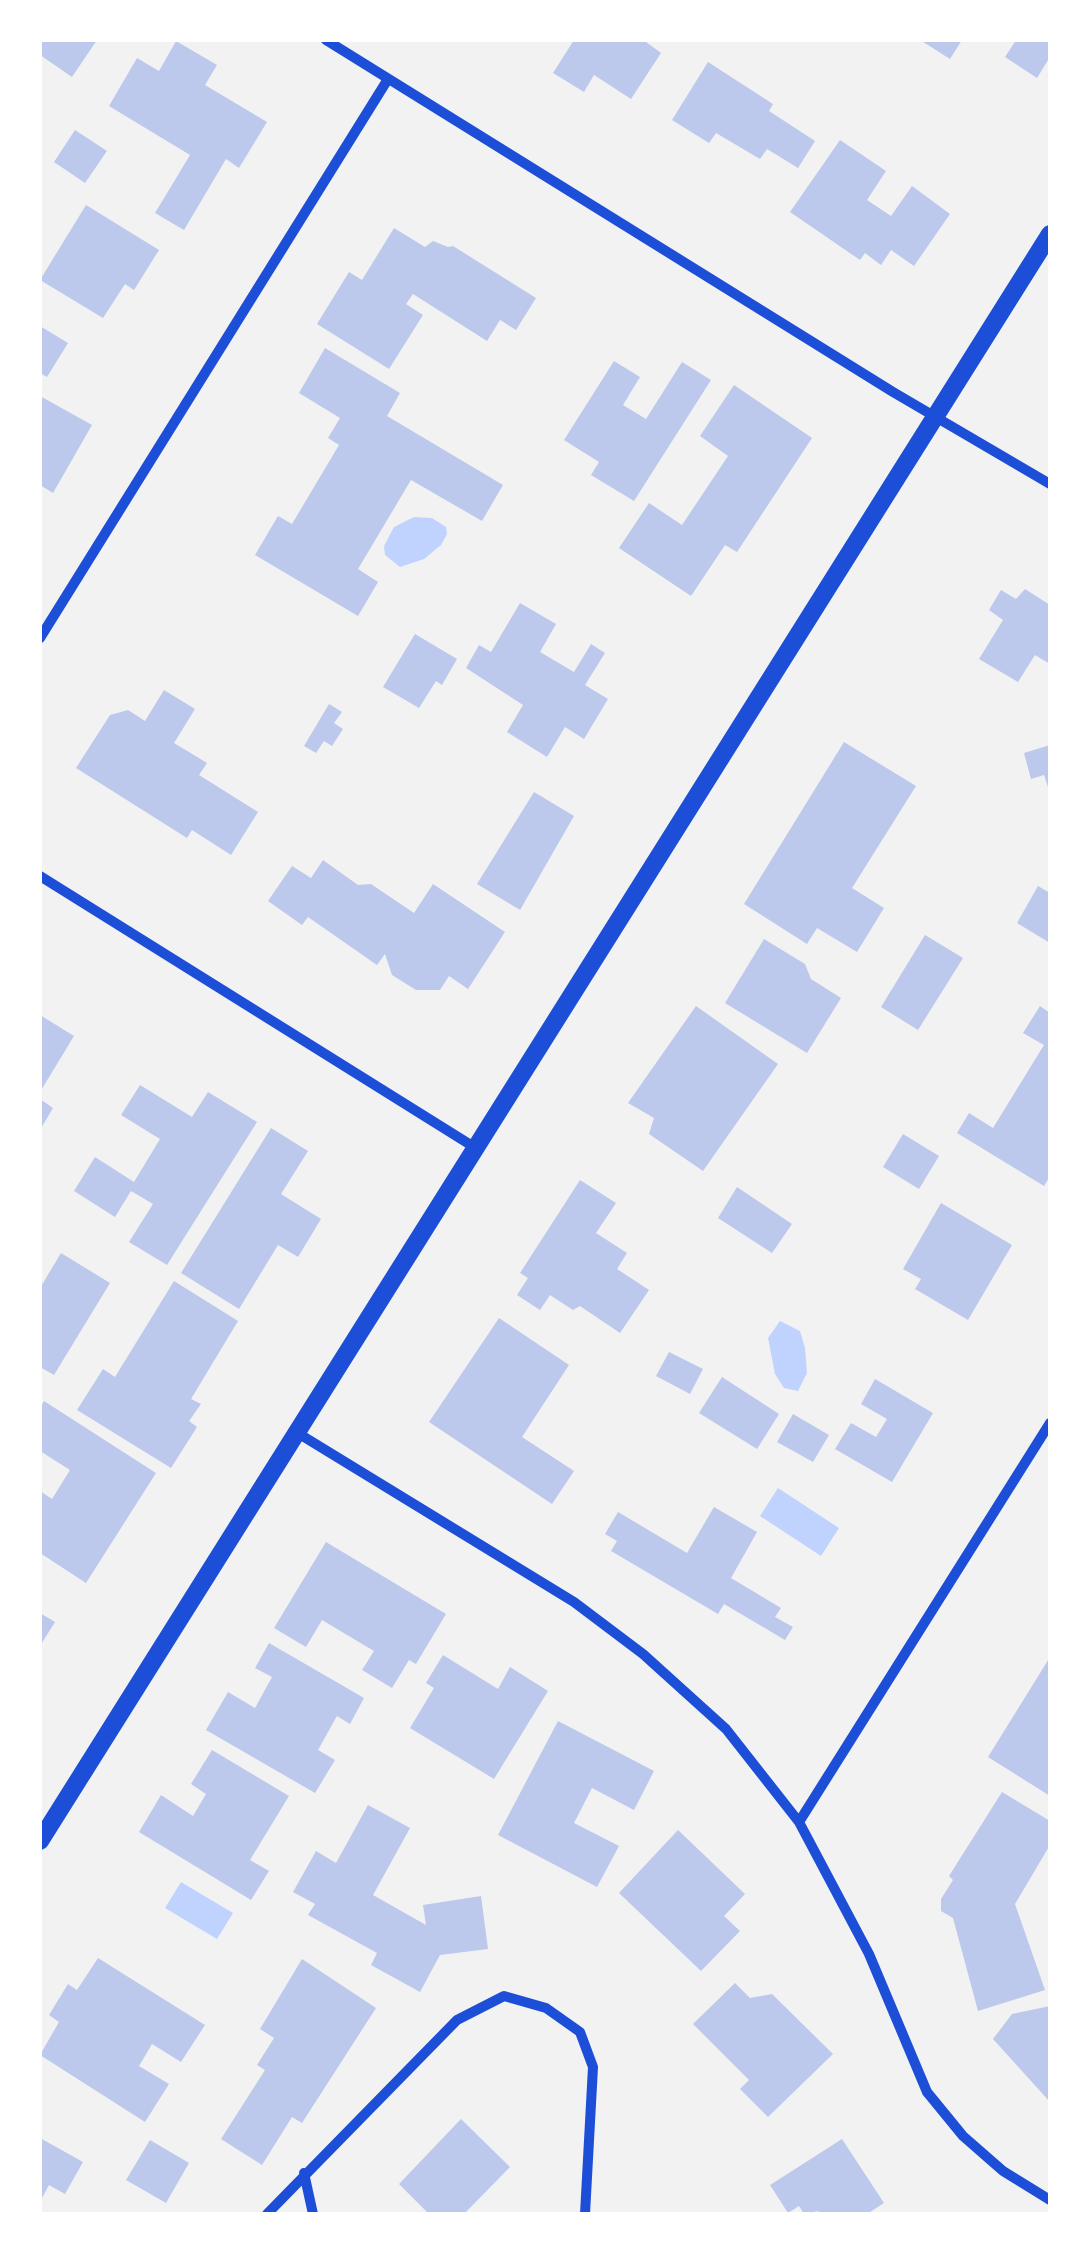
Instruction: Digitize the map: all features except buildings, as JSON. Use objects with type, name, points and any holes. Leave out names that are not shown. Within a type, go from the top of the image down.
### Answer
[{"type":"street","points":[[326,40],[1050,484]]},
{"type":"street","points":[[40,638],[388,79]]},
{"type":"street","points":[[40,1841],[1050,234]]},
{"type":"street","points":[[40,876],[474,1147]]},
{"type":"street","points":[[799,1822],[1050,1423]]},
{"type":"street","points":[[295,1431],[574,1602],[643,1654],[726,1729],[799,1822],[869,1954],[926,2092],[963,2136],[1003,2171],[1050,2200]]},
{"type":"street","points":[[267,2214],[457,2020],[504,1996],[546,2008],[580,2032],[592,2066],[585,2214]]},
{"type":"street","points":[[304,2173],[314,2214]]},
{"type":"water","points":[[414,517],[432,518],[446,527],[447,534],[441,545],[424,559],[400,567],[385,555],[384,546],[394,527]]},
{"type":"water","points":[[780,1321],[800,1331],[805,1348],[807,1373],[798,1391],[784,1388],[775,1374],[768,1338]]},
{"type":"water","points":[[778,1488],[839,1528],[821,1556],[760,1516]]},
{"type":"water","points":[[181,1882],[233,1913],[217,1939],[165,1908]]}]
